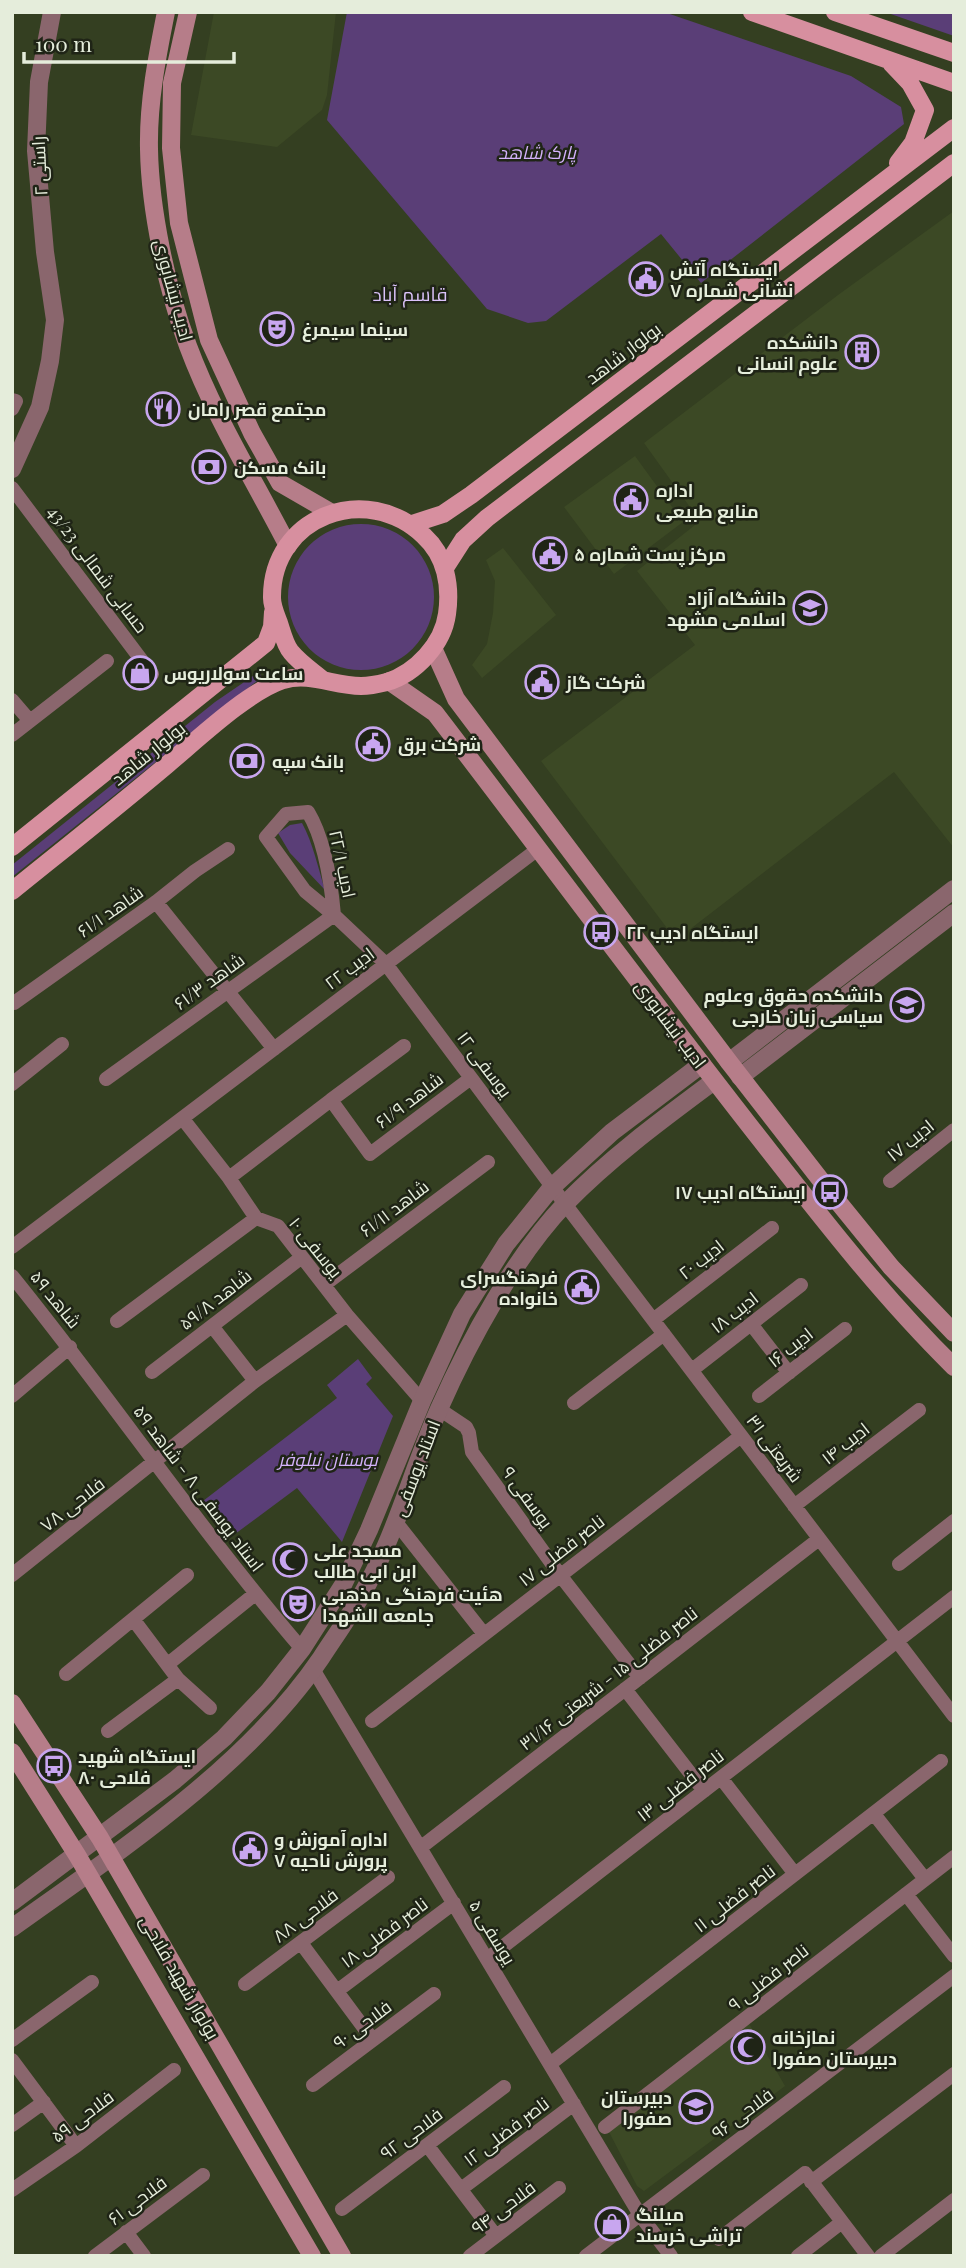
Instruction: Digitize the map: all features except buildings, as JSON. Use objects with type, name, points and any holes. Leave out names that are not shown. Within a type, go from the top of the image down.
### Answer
[{"type":"main road","name":"ادیب نیشابوری","points":[[166,12],[153,82],[149,149],[157,225],[172,293],[188,347],[216,408],[288,546]]},
{"type":"main road","name":"ادیب نیشابوری","points":[[188,12],[172,83],[171,148],[179,223],[209,340],[247,423],[280,483],[332,513]]},
{"type":"main road","points":[[752,12],[954,83]]},
{"type":"main road","points":[[835,12],[952,52]]},
{"type":"main road","points":[[884,182],[913,143],[925,110],[910,83],[886,58]]},
{"type":"main road","name":"بولوار شاهد","points":[[412,524],[443,514],[471,495],[954,128]]},
{"type":"main road","points":[[445,568],[463,540],[487,518],[954,163]]},
{"type":"main road","points":[[922,187],[954,172]]},
{"type":"main road","points":[[359,508],[387,512],[412,524],[432,543],[445,568],[450,595],[446,623],[433,648],[414,668],[389,681],[362,686],[323,680],[289,651],[273,606],[271,599],[275,571],[288,546],[307,526],[332,513],[359,508]]},
{"type":"main road","name":"بولوار شاهد","points":[[12,847],[266,643],[272,627],[273,606]]},
{"type":"main road","name":"ادیب نیشابوری","points":[[433,648],[456,699],[740,1077],[891,1267],[954,1333]]},
{"type":"main road","name":"بولوار شاهد","points":[[12,891],[250,698],[292,678],[302,676],[323,680]]},
{"type":"main road","name":"ادیب نیشابوری","points":[[389,681],[435,713],[714,1081],[874,1282],[954,1367]]},
{"type":"main road","name":"بولوار شهید فلاحی","points":[[12,1703],[111,1856],[342,2256]]},
{"type":"main road","name":"بولوار شهید فلاحی","points":[[12,1752],[77,1855],[312,2256]]},
{"type":"street","name":"راستی ۲","points":[[12,469],[40,407],[55,320],[36,151],[39,82],[52,12]]},
{"type":"street","points":[[12,400],[16,401],[12,409]]},
{"type":"street","name":"حسابی شمالی 43/23","points":[[12,488],[152,674]]},
{"type":"street","points":[[12,735],[107,660]]},
{"type":"street","points":[[12,699],[30,721]]},
{"type":"street","name":"ادیب ۲۲/۱","points":[[334,915],[331,883],[314,822],[308,812],[286,814],[266,837],[305,891],[386,964]]},
{"type":"street","name":"شاهد ۶۱/۱","points":[[14,1003],[228,849]]},
{"type":"street","name":"ادیب ۲۲","points":[[12,1247],[538,849]]},
{"type":"street","points":[[729,1062],[954,889]]},
{"type":"street","points":[[156,902],[274,1049]]},
{"type":"street","points":[[740,1077],[954,913]]},
{"type":"street","name":"شاهد ۶۱/۳","points":[[106,1079],[334,915]]},
{"type":"street","name":"یوسفی ۱۲","points":[[386,964],[565,1204]]},
{"type":"street","points":[[12,1084],[62,1044]]},
{"type":"street","points":[[229,1178],[404,1046]]},
{"type":"street","name":"استاد یوسفی","points":[[12,1902],[175,1780],[224,1738],[268,1692],[302,1649],[344,1585],[462,1314],[506,1244],[552,1187],[612,1132],[702,1064]]},
{"type":"street","name":"شاهد ۶۱/۹","points":[[331,1100],[370,1154],[471,1078]]},
{"type":"street","name":"استاد یوسفی","points":[[12,1928],[88,1874],[188,1796],[239,1753],[284,1706],[313,1669],[362,1595],[395,1521],[439,1409],[480,1324],[523,1256],[565,1204],[625,1148],[714,1081]]},
{"type":"street","name":"یوسفی ۱۰","points":[[183,1119],[256,1218],[278,1226],[346,1315],[422,1401]]},
{"type":"street","name":"ادیب ۱۷","points":[[890,1181],[953,1131]]},
{"type":"street","name":"شاهد ۶۱/۱۱","points":[[324,1286],[488,1162]]},
{"type":"street","name":"شریعتی ۳۱","points":[[565,1204],[954,1716]]},
{"type":"street","points":[[117,1321],[256,1218]]},
{"type":"street","name":"ادیب ۲۰","points":[[653,1320],[772,1228]]},
{"type":"street","name":"شاهد ۵۹/۸","points":[[152,1372],[302,1256]]},
{"type":"street","name":"شاهد ۵۹","points":[[12,1276],[70,1347]]},
{"type":"street","name":"ادیب ۱۸","points":[[692,1370],[801,1285]]},
{"type":"street","name":"فلاحی ۷۸","points":[[12,1575],[255,1381],[346,1315]]},
{"type":"street","points":[[751,1324],[789,1373]]},
{"type":"street","points":[[212,1326],[255,1381]]},
{"type":"street","name":"ادیب ۱۶","points":[[759,1396],[845,1329]]},
{"type":"street","points":[[574,1403],[664,1334]]},
{"type":"street","points":[[12,1396],[70,1347]]},
{"type":"street","name":"استاد یوسفی ۸ - شاهد ۵۹","points":[[70,1347],[255,1594],[302,1649]]},
{"type":"street","name":"یوسفی ۹","points":[[439,1409],[468,1430],[472,1452],[560,1575],[640,1678]]},
{"type":"street","name":"ادیب ۱۴","points":[[794,1506],[919,1410]]},
{"type":"street","name":"ناصر فضلی ۱۷","points":[[372,1721],[741,1436]]},
{"type":"street","points":[[395,1521],[484,1634]]},
{"type":"street","points":[[899,1564],[952,1527]]},
{"type":"street","name":"ناصر فضلی ۱۵ - شریعتی ۳۱/۱۶","points":[[420,1848],[820,1539]]},
{"type":"street","points":[[66,1674],[187,1575]]},
{"type":"street","points":[[168,1664],[255,1594]]},
{"type":"street","name":"ناصر فضلی ۱۳","points":[[487,1959],[954,1597]]},
{"type":"street","points":[[133,1619],[178,1679],[210,1708]]},
{"type":"street","name":"یوسفی ۵","points":[[313,1669],[640,2215],[671,2256]]},
{"type":"street","points":[[108,1731],[178,1679]]},
{"type":"street","points":[[625,1689],[704,1791]]},
{"type":"street","name":"ناصر فضلی ۱۱","points":[[550,2064],[941,1761]]},
{"type":"street","points":[[721,1778],[795,1874]]},
{"type":"street","points":[[874,1814],[925,1879]]},
{"type":"street","name":"ناصر فضلی ۹","points":[[605,2127],[954,1857]]},
{"type":"street","name":"فلاحی ۸۸","points":[[246,1984],[388,1877]]},
{"type":"street","points":[[906,1894],[954,1956]]},
{"type":"street","name":"ناصر فضلی ۱۸","points":[[337,1991],[454,1903]]},
{"type":"street","points":[[301,1943],[373,2040]]},
{"type":"street","name":"فلاحی ۹۶","points":[[586,2256],[954,1976]]},
{"type":"street","points":[[12,2040],[92,1982]]},
{"type":"street","name":"فلاحی ۹۰","points":[[313,2085],[434,1994]]},
{"type":"street","points":[[12,2060],[76,2146]]},
{"type":"street","name":"فلاحی ۵۹","points":[[12,2190],[76,2146],[174,2070]]},
{"type":"street","points":[[719,2239],[954,2074]]},
{"type":"street","name":"فلاحی ۹۲","points":[[342,2209],[504,2087]]},
{"type":"street","points":[[12,2125],[44,2102]]},
{"type":"street","name":"ناصر فضلی ۱۲","points":[[461,2189],[574,2104]]},
{"type":"street","points":[[427,2145],[496,2236]]},
{"type":"street","name":"فلاحی ۶۱","points":[[94,2256],[203,2175]]},
{"type":"street","points":[[808,2178],[868,2256]]},
{"type":"street","name":"فلاحی ۹۴","points":[[470,2256],[559,2188]]},
{"type":"street","points":[[881,2256],[954,2200]]},
{"type":"street","points":[[798,2256],[842,2222]]},
{"type":"street","points":[[126,2232],[144,2256]]},
{"type":"shaded area","points":[[214,12],[336,12],[327,95],[322,110],[277,147],[191,135]]},
{"type":"shaded area","name":"دانشگاه آزاد اسلامی مشهد","points":[[954,211],[954,848],[894,772],[676,940],[541,761],[695,645],[637,571],[700,521],[644,443],[838,295]]},
{"type":"shaded area","points":[[635,456],[683,522],[614,574],[564,507]]},
{"type":"shaded area","points":[[503,548],[556,615],[482,678],[472,665],[487,644],[493,613],[495,581],[486,560]]},
{"type":"shaded area","name":"دبیرستان صفورا","points":[[747,2020],[785,2086],[644,2191],[637,2186],[607,2128]]},
{"type":"green space","name":"پارک شاهد","points":[[347,12],[664,12],[851,76],[901,107],[904,124],[701,283],[661,234],[546,321],[528,323],[487,309],[327,120]]},
{"type":"green space","points":[[885,12],[954,12],[954,36]]},
{"type":"green space","points":[[361,524],[389,530],[412,546],[428,569],[434,597],[428,625],[412,648],[389,664],[361,670],[333,664],[310,648],[294,625],[288,597],[294,569],[310,546],[333,530]]},
{"type":"green space","points":[[259,672],[262,677],[12,877],[12,865],[215,702]]},
{"type":"green space","points":[[302,823],[325,890],[290,853],[278,833],[290,825]]},
{"type":"green space","name":"بوستان نیلوفر","points":[[358,1359],[372,1378],[366,1384],[393,1416],[342,1542],[297,1488],[231,1537],[203,1501],[337,1398],[327,1385]]},
{"type":"place","name":"ایستگاه آتش نشانی شماره ۷","points":[[646,279]]},
{"type":"place","name":"سینما سیمرغ","points":[[277,329]]},
{"type":"place","name":"دانشکده علوم انسانی","points":[[862,352]]},
{"type":"place","name":"مجتمع قصر رامان","points":[[163,409]]},
{"type":"place","name":"بانک مسکن","points":[[209,467]]},
{"type":"place","name":"اداره منابع طبیعی","points":[[631,500]]},
{"type":"place","name":"مرکز پست شماره ۵","points":[[550,554]]},
{"type":"place","name":"دانشگاه آزاد اسلامی مشهد","points":[[810,608]]},
{"type":"place","name":"ساعت سولاریوس","points":[[140,673]]},
{"type":"place","name":"شرکت گاز","points":[[542,682]]},
{"type":"place","name":"شرکت برق","points":[[373,744]]},
{"type":"place","name":"بانک سپه","points":[[247,761]]},
{"type":"place","name":"ایستگاه ادیب ۲۲","points":[[601,932]]},
{"type":"place","name":"دانشکده حقوق وعلوم سیاسی زبان خارجی","points":[[907,1005]]},
{"type":"place","name":"ایستگاه ادیب ۱۷","points":[[830,1192]]},
{"type":"place","name":"فرهنگسرای خانواده","points":[[582,1287]]},
{"type":"place","name":"مسجد علی ابن ابی طالب","points":[[290,1560]]},
{"type":"place","name":"هئیت فرهنگی مذهبی جامعه الشهدا","points":[[298,1604]]},
{"type":"place","name":"ایستگاه شهید فلاحی ۸۰","points":[[54,1766]]},
{"type":"place","name":"اداره آموزش و پرورش ناحیه ۷","points":[[250,1849]]},
{"type":"place","name":"نمازخانه دبیرستان صفورا","points":[[748,2047]]},
{"type":"place","name":"دبیرستان صفورا","points":[[696,2107]]},
{"type":"place","name":"میلنگ تراشی خرسند","points":[[612,2224]]},
{"type":"district","name":"قاسم آباد","points":[[410,293]]}]
